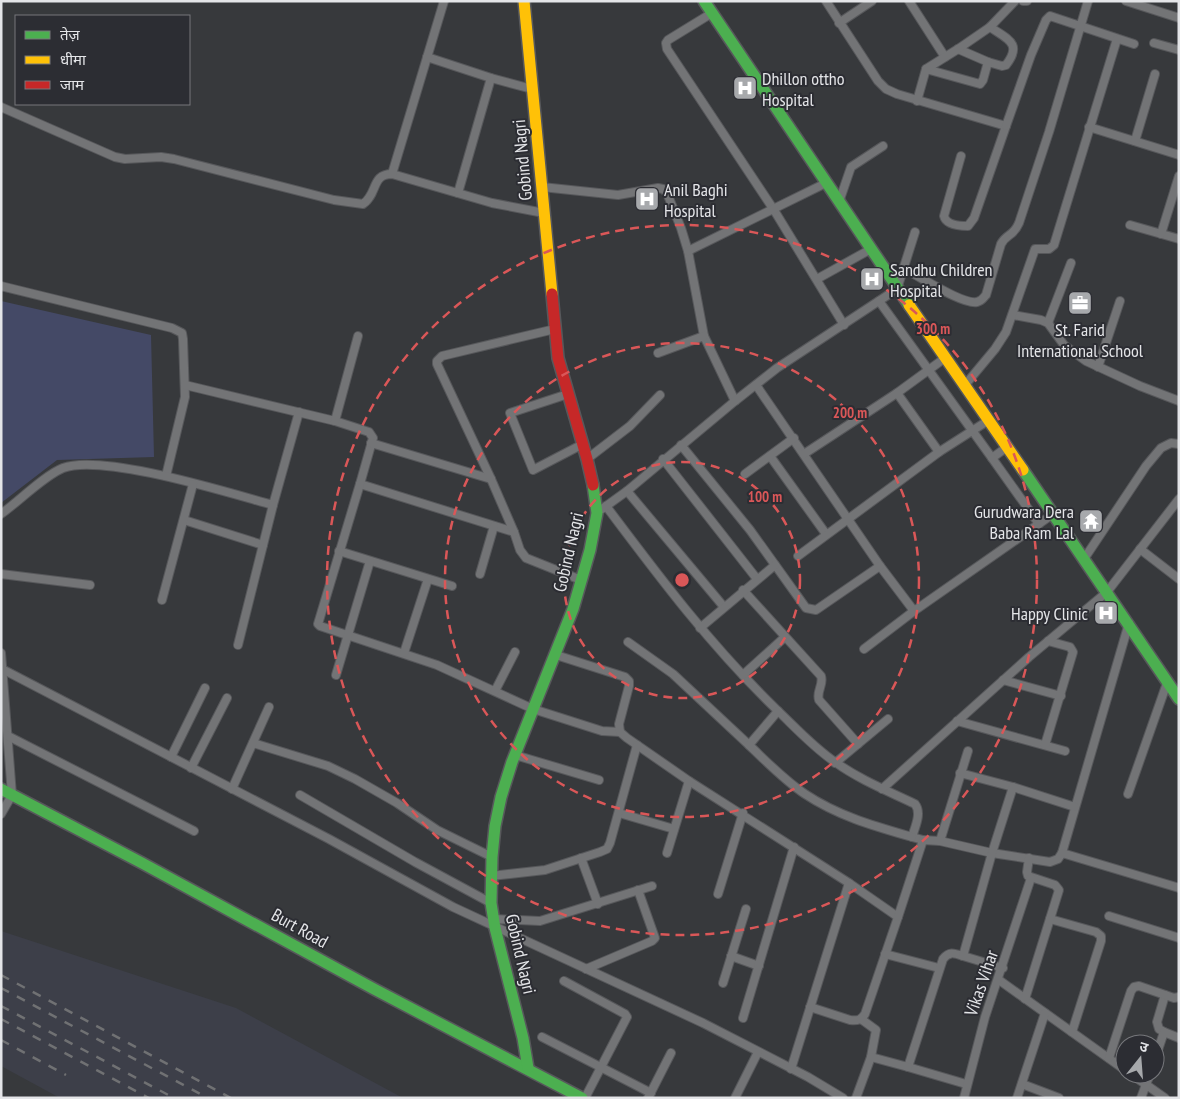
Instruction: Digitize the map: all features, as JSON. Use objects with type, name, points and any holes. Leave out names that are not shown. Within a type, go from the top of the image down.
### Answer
[{"type":"street","points":[[392,174],[444,1]]},
{"type":"street","name":"Gobind Nagri","points":[[524,1],[558,358],[588,459],[595,496],[596,513],[594,531],[581,580],[556,655],[515,755],[501,797],[495,826],[491,903],[523,1038],[528,1068]]},
{"type":"street","points":[[704,1],[897,289],[1129,623],[1179,699]]},
{"type":"street","points":[[826,1],[878,81],[886,89],[917,101],[1006,126]]},
{"type":"street","points":[[839,23],[872,1]]},
{"type":"street","points":[[909,1],[945,57]]},
{"type":"street","points":[[917,101],[926,69],[958,50],[990,27],[1014,1]]},
{"type":"street","points":[[904,269],[960,298],[976,302],[982,300],[986,295],[1001,244],[1004,239],[1013,234],[1019,223],[1049,132],[1088,1]]},
{"type":"street","points":[[1126,1],[1179,18]]},
{"type":"street","points":[[712,13],[668,40],[666,46],[774,210],[844,324]]},
{"type":"street","points":[[961,156],[944,216],[949,222],[968,226],[974,218],[1031,55],[1048,17],[1051,16],[1080,28],[1134,44]]},
{"type":"street","points":[[958,50],[988,62],[1002,66],[1006,65],[1013,57],[1015,49],[1013,44],[990,27]]},
{"type":"street","points":[[965,385],[995,349],[1006,332],[1035,249],[1049,249],[1054,245],[1117,39]]},
{"type":"street","points":[[1154,43],[1179,50]]},
{"type":"street","points":[[427,58],[532,89]]},
{"type":"street","points":[[926,69],[980,84],[988,62]]},
{"type":"street","points":[[1135,142],[1156,74]]},
{"type":"street","points":[[458,193],[491,78]]},
{"type":"street","points":[[1,107],[115,157],[125,159],[161,157],[334,200],[363,204],[369,200],[379,178],[384,174],[392,174],[492,203],[544,212]]},
{"type":"street","points":[[1089,127],[1179,155]]},
{"type":"street","points":[[839,202],[851,167],[883,146]]},
{"type":"street","points":[[1161,234],[1179,176]]},
{"type":"street","points":[[688,251],[826,183]]},
{"type":"street","points":[[542,188],[618,194],[658,188],[664,189],[668,193],[688,251],[704,336],[734,400]]},
{"type":"street","points":[[1130,225],[1179,240]]},
{"type":"street","points":[[596,513],[627,491],[734,400],[777,368],[897,289],[915,232]]},
{"type":"street","points":[[816,279],[871,250]]},
{"type":"street","points":[[1048,323],[1071,263]]},
{"type":"street","points":[[1,286],[178,330],[182,333],[184,339],[185,397],[166,476]]},
{"type":"street","points":[[879,301],[1038,524]]},
{"type":"street","points":[[1098,367],[1120,301]]},
{"type":"street","points":[[1013,315],[1048,323],[1064,345],[1071,351],[1098,367],[1179,401]]},
{"type":"street","points":[[555,329],[442,356],[437,360],[441,373],[491,479],[520,550],[526,558],[581,580]]},
{"type":"street","points":[[335,421],[358,336]]},
{"type":"street","points":[[658,353],[704,336]]},
{"type":"street","points":[[804,454],[897,393],[945,358]]},
{"type":"street","points":[[756,384],[880,566],[914,611]]},
{"type":"street","points":[[185,385],[335,421],[372,434],[372,443],[318,624],[320,626],[404,653],[453,672],[533,709],[602,731],[620,732],[689,781],[743,813],[849,882],[898,917]]},
{"type":"street","points":[[897,393],[939,452]]},
{"type":"street","points":[[568,394],[510,413],[533,470],[583,444]]},
{"type":"street","points":[[588,459],[624,430],[660,395]]},
{"type":"street","points":[[238,646],[273,505],[299,412]]},
{"type":"street","points":[[798,556],[939,452],[989,420]]},
{"type":"street","points":[[745,474],[794,438]]},
{"type":"street","points":[[372,443],[491,479]]},
{"type":"street","points":[[1084,559],[1146,466],[1161,448],[1171,443],[1179,444]]},
{"type":"street","points":[[681,445],[750,530],[806,608],[816,610],[880,566]]},
{"type":"street","points":[[992,458],[1007,447]]},
{"type":"street","points":[[770,456],[826,534]]},
{"type":"street","points":[[663,459],[757,579]]},
{"type":"street","points":[[1,514],[48,477],[63,468],[82,464],[115,467],[166,476],[273,505]]},
{"type":"street","points":[[162,600],[194,484]]},
{"type":"street","points":[[360,484],[514,532]]},
{"type":"street","points":[[627,491],[724,607]]},
{"type":"street","points":[[882,789],[1003,680],[1107,592],[1177,504]]},
{"type":"street","points":[[606,506],[700,628],[743,675],[811,743],[835,763],[882,789],[915,804],[919,809],[912,837]]},
{"type":"street","points":[[864,649],[914,611],[1053,514]]},
{"type":"street","points":[[184,520],[263,545]]},
{"type":"street","points":[[480,574],[494,526]]},
{"type":"street","points":[[1140,549],[1179,579]]},
{"type":"street","points":[[339,551],[452,586]]},
{"type":"street","points":[[336,675],[370,561]]},
{"type":"street","points":[[700,628],[775,564]]},
{"type":"street","points":[[1,574],[90,585]]},
{"type":"street","points":[[404,653],[428,579]]},
{"type":"street","points":[[743,590],[821,676],[819,700],[858,744]]},
{"type":"street","points":[[628,642],[673,674],[804,794],[830,809],[858,822],[923,840],[940,841],[992,853],[1050,862],[1058,859],[1062,853],[1129,623]]},
{"type":"street","points":[[743,675],[785,636]]},
{"type":"street","points":[[1045,745],[1073,652],[1070,647],[1048,641]]},
{"type":"street","points":[[1,652],[12,795],[1,814]]},
{"type":"street","points":[[495,691],[515,652]]},
{"type":"street","points":[[556,655],[625,677],[629,681],[619,724],[620,732]]},
{"type":"street","points":[[2,670],[329,839],[445,903],[495,923],[586,969],[703,1023],[843,1098]]},
{"type":"street","points":[[1003,680],[1061,696]]},
{"type":"street","points":[[1128,794],[1167,683]]},
{"type":"street","points":[[171,757],[205,688]]},
{"type":"street","points":[[191,768],[228,698]]},
{"type":"street","points":[[232,788],[269,706]]},
{"type":"street","points":[[749,745],[778,711]]},
{"type":"street","points":[[835,763],[888,719]]},
{"type":"street","points":[[957,721],[1065,751]]},
{"type":"street","points":[[8,736],[194,831]]},
{"type":"street","points":[[253,743],[328,766],[397,803],[437,830],[492,857]]},
{"type":"street","points":[[491,876],[545,870],[607,849],[638,745]]},
{"type":"street","points":[[940,841],[968,751]]},
{"type":"street","points":[[515,755],[599,780]]},
{"type":"street","points":[[960,773],[1075,807]]},
{"type":"street","points":[[667,853],[689,781]]},
{"type":"street","points":[[963,956],[992,853],[1013,788]]},
{"type":"street","name":"Burt Road","points":[[1,789],[380,992],[583,1098]]},
{"type":"street","points":[[300,794],[430,870],[491,903]]},
{"type":"street","points":[[619,813],[674,829]]},
{"type":"street","points":[[718,894],[743,813]]},
{"type":"street","points":[[810,1007],[856,1021],[865,1014],[923,840]]},
{"type":"street","points":[[743,1018],[794,847]]},
{"type":"street","points":[[1062,853],[1179,888]]},
{"type":"street","points":[[581,858],[598,904]]},
{"type":"street","points":[[1025,999],[1059,890],[1058,887],[1031,878],[1027,872],[1029,858]]},
{"type":"street","name":"Vikas Vihar","points":[[964,1098],[966,1084],[985,1017],[1031,878]]},
{"type":"street","points":[[792,1069],[849,882]]},
{"type":"street","points":[[495,923],[540,922],[652,886]]},
{"type":"street","points":[[586,969],[652,941],[655,934],[638,890]]},
{"type":"street","points":[[723,983],[746,908]]},
{"type":"street","points":[[1109,916],[1179,938]]},
{"type":"street","points":[[1050,919],[1096,932],[1101,936],[1072,1032]]},
{"type":"street","points":[[908,1067],[939,968],[946,955],[952,953],[1002,968]]},
{"type":"street","points":[[885,954],[939,968]]},
{"type":"street","points":[[731,956],[759,966]]},
{"type":"street","points":[[998,980],[1115,1062]]},
{"type":"street","points":[[564,982],[625,1014],[627,1018],[583,1098]]},
{"type":"street","points":[[1109,1058],[1131,991],[1134,987],[1139,986],[1174,998],[1179,997]]},
{"type":"street","points":[[1165,995],[1157,1022],[1159,1029],[1179,1038]]},
{"type":"street","points":[[1016,1098],[1045,1013]]},
{"type":"street","points":[[856,1098],[871,1057],[876,1030],[861,1019]]},
{"type":"street","points":[[542,1037],[650,1095],[671,1053]]},
{"type":"street","points":[[735,1098],[758,1052]]},
{"type":"street","points":[[871,1057],[966,1084]]},
{"type":"street","points":[[1022,1084],[1058,1098]]},
{"type":"street","points":[[1141,1098],[1146,1085],[1165,1098]]},
{"type":"shaded area","points":[[1,301],[151,335],[154,457],[57,460],[1,503]]},
{"type":"shaded area","points":[[1,931],[236,1008],[403,1098],[60,1098],[1,1066]]},
{"type":"railway","points":[[1,975],[231,1098]]},
{"type":"railway","points":[[1,988],[208,1098]]},
{"type":"railway","points":[[1,1006],[174,1098]]},
{"type":"railway","points":[[1,1019],[149,1098]]},
{"type":"railway","points":[[1,1040],[66,1075]]},
{"type":"traffic: fast","points":[[704,1],[909,305]]},
{"type":"traffic: fast","points":[[1023,470],[1179,699]]},
{"type":"traffic: fast","points":[[528,1068],[523,1038],[495,928],[491,903],[495,826],[501,797],[512,762],[573,609],[590,550],[597,513],[593,485]]},
{"type":"traffic: fast","points":[[1,789],[582,1098]]},
{"type":"traffic: slow","points":[[524,1],[552,294]]},
{"type":"traffic: slow","points":[[909,305],[1023,470]]},
{"type":"traffic: jam","points":[[552,294],[558,358],[593,485]]},
{"type":"place","name":"Dhillon ottho Hospital","points":[[745,88]]},
{"type":"place","name":"Anil Baghi Hospital","points":[[647,199]]},
{"type":"place","name":"Sandhu Children Hospital","points":[[872,279]]},
{"type":"place","name":"St. Farid International School","points":[[1080,303]]},
{"type":"place","name":"Gurudwara Dera Baba Ram Lal","points":[[1091,521]]},
{"type":"place","name":"Happy Clinic","points":[[1106,613]]}]
